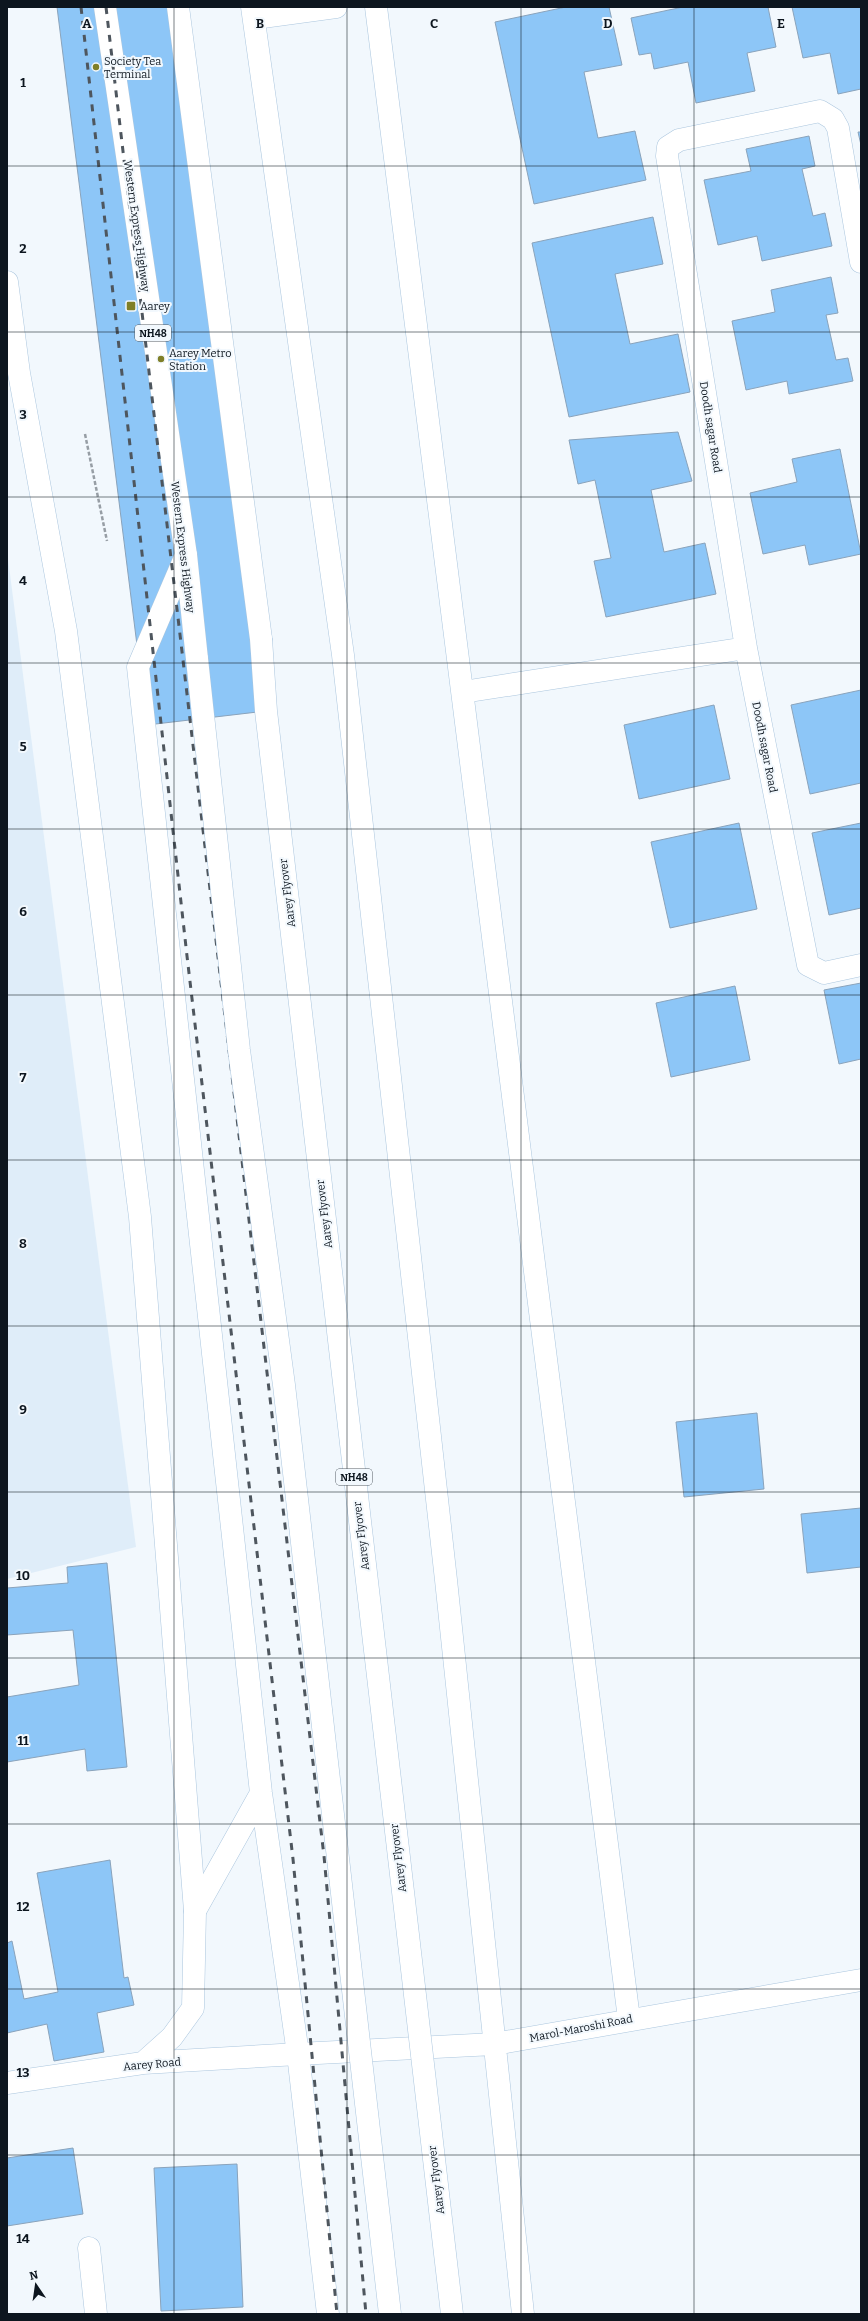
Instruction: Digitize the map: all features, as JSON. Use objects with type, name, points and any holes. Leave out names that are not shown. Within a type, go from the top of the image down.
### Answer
[{"type":"main road","name":"Western Express Highway","points":[[105,7],[186,555],[239,1050],[284,1385],[390,2314]]},
{"type":"main road","name":"Aarey Flyover","points":[[178,7],[261,639],[275,791],[452,2314]]},
{"type":"main road","points":[[336,7],[254,12],[344,655],[446,1580],[523,2314]]},
{"type":"main road","points":[[376,7],[629,2019]]},
{"type":"main road","name":"Doodh sagar Road","points":[[861,262],[838,128],[833,119],[820,111],[679,140],[668,147],[667,156],[746,648],[808,965],[824,973],[861,965]]},
{"type":"main road","points":[[7,282],[19,372],[66,631],[140,1217],[195,1911],[193,2008],[172,2037],[143,2063]]},
{"type":"main road","points":[[186,555],[138,667],[261,1793],[298,2054],[328,2314]]},
{"type":"main road","points":[[463,692],[746,648]]},
{"type":"main road","points":[[195,1911],[261,1793]]},
{"type":"main road","name":"Marol-Maroshi Road","points":[[298,2054],[494,2044],[629,2019],[861,1980]]},
{"type":"main road","name":"Aarey Road","points":[[7,2083],[143,2063],[298,2054]]},
{"type":"main road","points":[[90,2248],[96,2314]]},
{"type":"path","points":[[84,434],[106,541]]},
{"type":"shaded area","points":[[7,551],[136,1547],[7,1579]]},
{"type":"building","name":"Aarey Metro Station","points":[[57,7],[177,7],[266,711],[147,725]]},
{"type":"building","points":[[566,7],[609,7],[622,65],[584,72],[598,138],[635,131],[646,180],[534,204],[495,22]]},
{"type":"building","points":[[683,7],[768,7],[776,47],[747,53],[755,91],[696,103],[688,62],[654,69],[651,53],[639,55],[631,18]]},
{"type":"building","points":[[792,7],[861,7],[861,89],[838,94],[830,53],[803,58]]},
{"type":"building","points":[[858,132],[861,132],[861,145]]},
{"type":"building","points":[[809,136],[815,166],[802,169],[813,216],[825,213],[832,246],[762,261],[757,236],[718,245],[704,180],[751,171],[746,149]]},
{"type":"building","points":[[653,217],[663,264],[615,274],[630,344],[678,334],[690,392],[569,417],[532,243]]},
{"type":"building","points":[[831,277],[838,313],[826,315],[836,360],[848,358],[853,381],[789,394],[787,381],[746,390],[732,321],[775,312],[771,290]]},
{"type":"building","points":[[678,432],[692,481],[651,490],[664,552],[705,543],[716,594],[606,617],[594,561],[611,558],[595,480],[578,484],[569,440]]},
{"type":"building","points":[[840,449],[861,554],[809,565],[805,545],[763,554],[750,493],[797,482],[792,459]]},
{"type":"building","points":[[861,690],[861,783],[810,794],[791,705]]},
{"type":"building","points":[[714,705],[730,779],[639,799],[624,725]]},
{"type":"building","points":[[739,823],[757,909],[670,928],[651,842]]},
{"type":"building","points":[[861,823],[861,908],[829,915],[812,833]]},
{"type":"building","points":[[861,983],[861,1059],[839,1064],[824,990]]},
{"type":"building","points":[[735,986],[750,1060],[671,1077],[656,1003]]},
{"type":"building","points":[[757,1413],[764,1489],[684,1497],[676,1422]]},
{"type":"building","points":[[861,1508],[861,1567],[807,1573],[801,1514]]},
{"type":"building","points":[[107,1563],[127,1767],[87,1771],[85,1749],[7,1762],[7,1697],[79,1685],[73,1630],[7,1635],[7,1588],[68,1583],[67,1567]]},
{"type":"building","points":[[110,1860],[124,1978],[128,1977],[134,2005],[97,2013],[104,2052],[54,2061],[47,2024],[7,2033],[7,1943],[12,1941],[24,1999],[58,1992],[37,1873]]},
{"type":"building","points":[[73,2148],[83,2214],[7,2226],[7,2158]]},
{"type":"building","points":[[237,2164],[243,2307],[161,2311],[154,2168]]},
{"type":"railway","points":[[81,7],[187,956],[293,1859],[337,2314]]},
{"type":"railway","points":[[106,7],[324,1856],[366,2314]]},
{"type":"place","name":"Society Tea Terminal","points":[[96,67]]},
{"type":"place","name":"Aarey","points":[[131,306]]},
{"type":"place","name":"Aarey Metro Station","points":[[161,359]]}]
